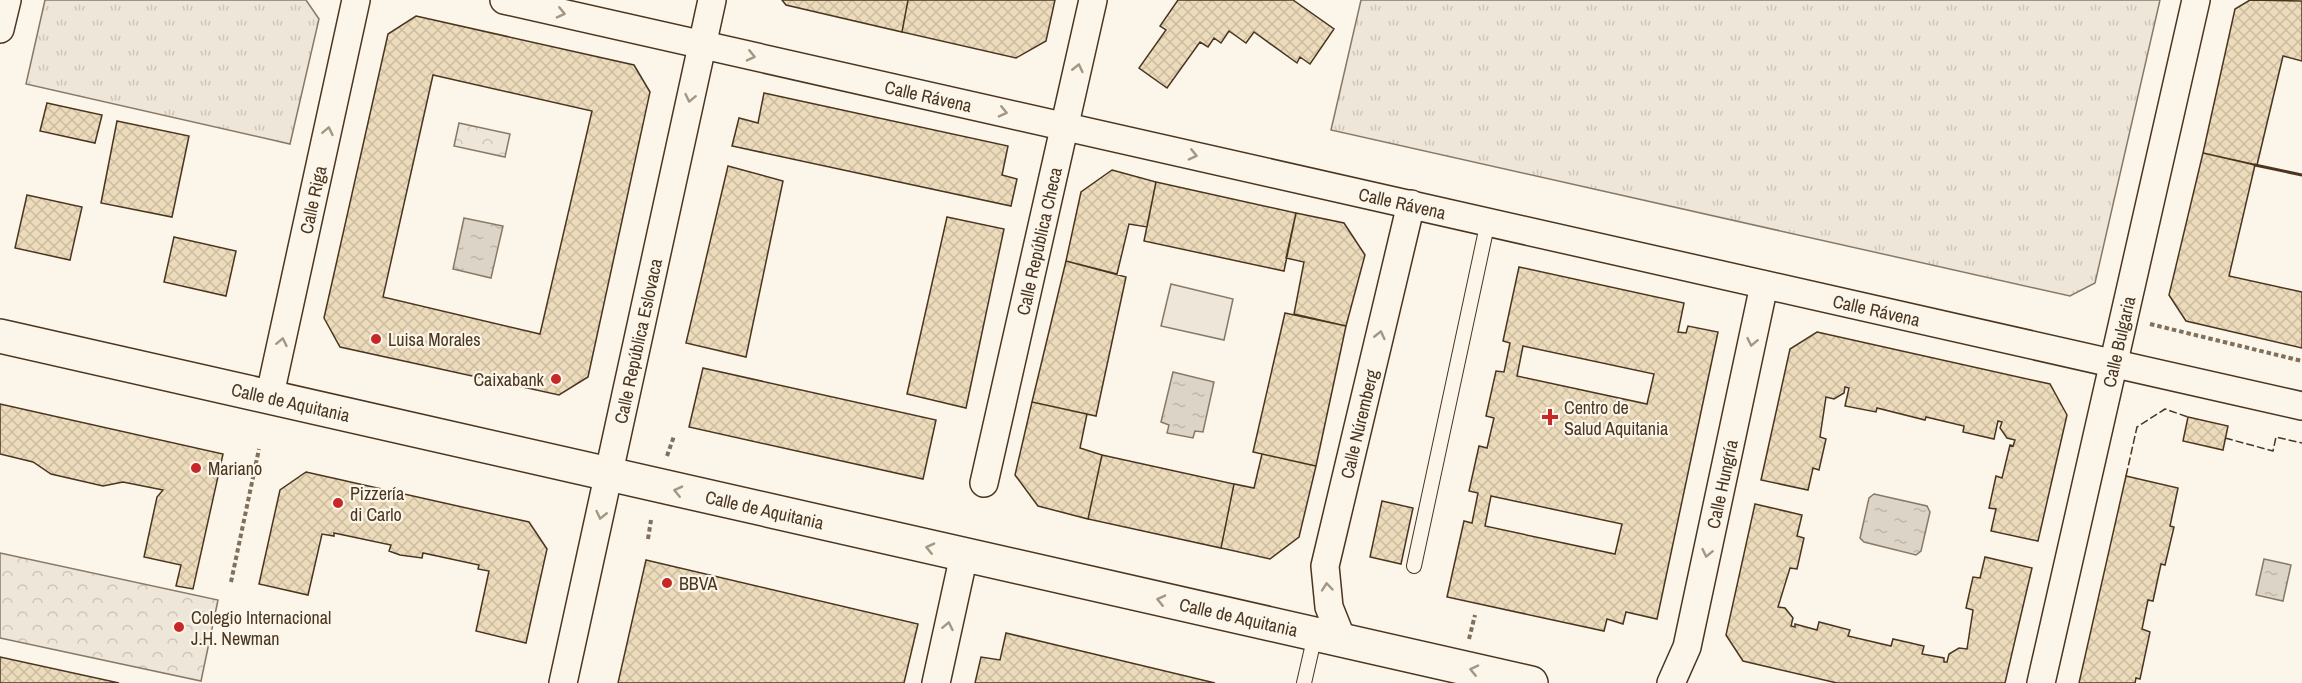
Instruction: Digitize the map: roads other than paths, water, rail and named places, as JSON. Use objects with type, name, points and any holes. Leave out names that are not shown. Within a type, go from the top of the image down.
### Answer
[{"type":"street","points":[[0,29],[7,0]]},
{"type":"street","name":"Calle Riga","points":[[269,399],[356,0]]},
{"type":"street","name":"Calle Rávena","points":[[504,0],[2302,406]]},
{"type":"street","name":"Calle República Eslovaca","points":[[563,683],[712,0]]},
{"type":"street","name":"Calle República Checa","points":[[984,483],[1093,0]]},
{"type":"street","name":"Calle Bulgaria","points":[[2041,683],[2126,318],[2196,0]]},
{"type":"street","name":"Calle Núremberg","points":[[1329,639],[1325,566],[1411,204]]},
{"type":"street","name":"Calle Hungría","points":[[1671,683],[1688,647],[1764,285]]},
{"type":"street","name":"Calle de Aquitania","points":[[0,336],[269,399],[1531,683]]},
{"type":"street","points":[[936,683],[964,555]]},
{"type":"lane","points":[[1414,566],[1488,221]]},
{"type":"lane","points":[[1304,683],[1329,639]]},
{"type":"water","points":[[464,218],[503,226],[491,278],[453,269]]},
{"type":"water","points":[[1173,372],[1214,382],[1203,432],[1195,431],[1193,438],[1167,433],[1169,425],[1161,422]]},
{"type":"water","points":[[1874,494],[1927,506],[1930,512],[1921,551],[1916,555],[1864,542],[1860,538],[1869,498]]},
{"type":"water","points":[[2264,559],[2291,565],[2283,601],[2256,595]]},
{"type":"place","name":"Luisa Morales","points":[[376,339]]},
{"type":"place","name":"Caixabank","points":[[556,379]]},
{"type":"place","name":"Centro de Salud Aquitania","points":[[1550,417]]},
{"type":"place","name":"Mariano","points":[[196,468]]},
{"type":"place","name":"Pizzería di Carlo","points":[[338,503]]},
{"type":"place","name":"BBVA","points":[[667,583]]},
{"type":"place","name":"Colegio Internacional J.H. Newman","points":[[179,627]]}]
